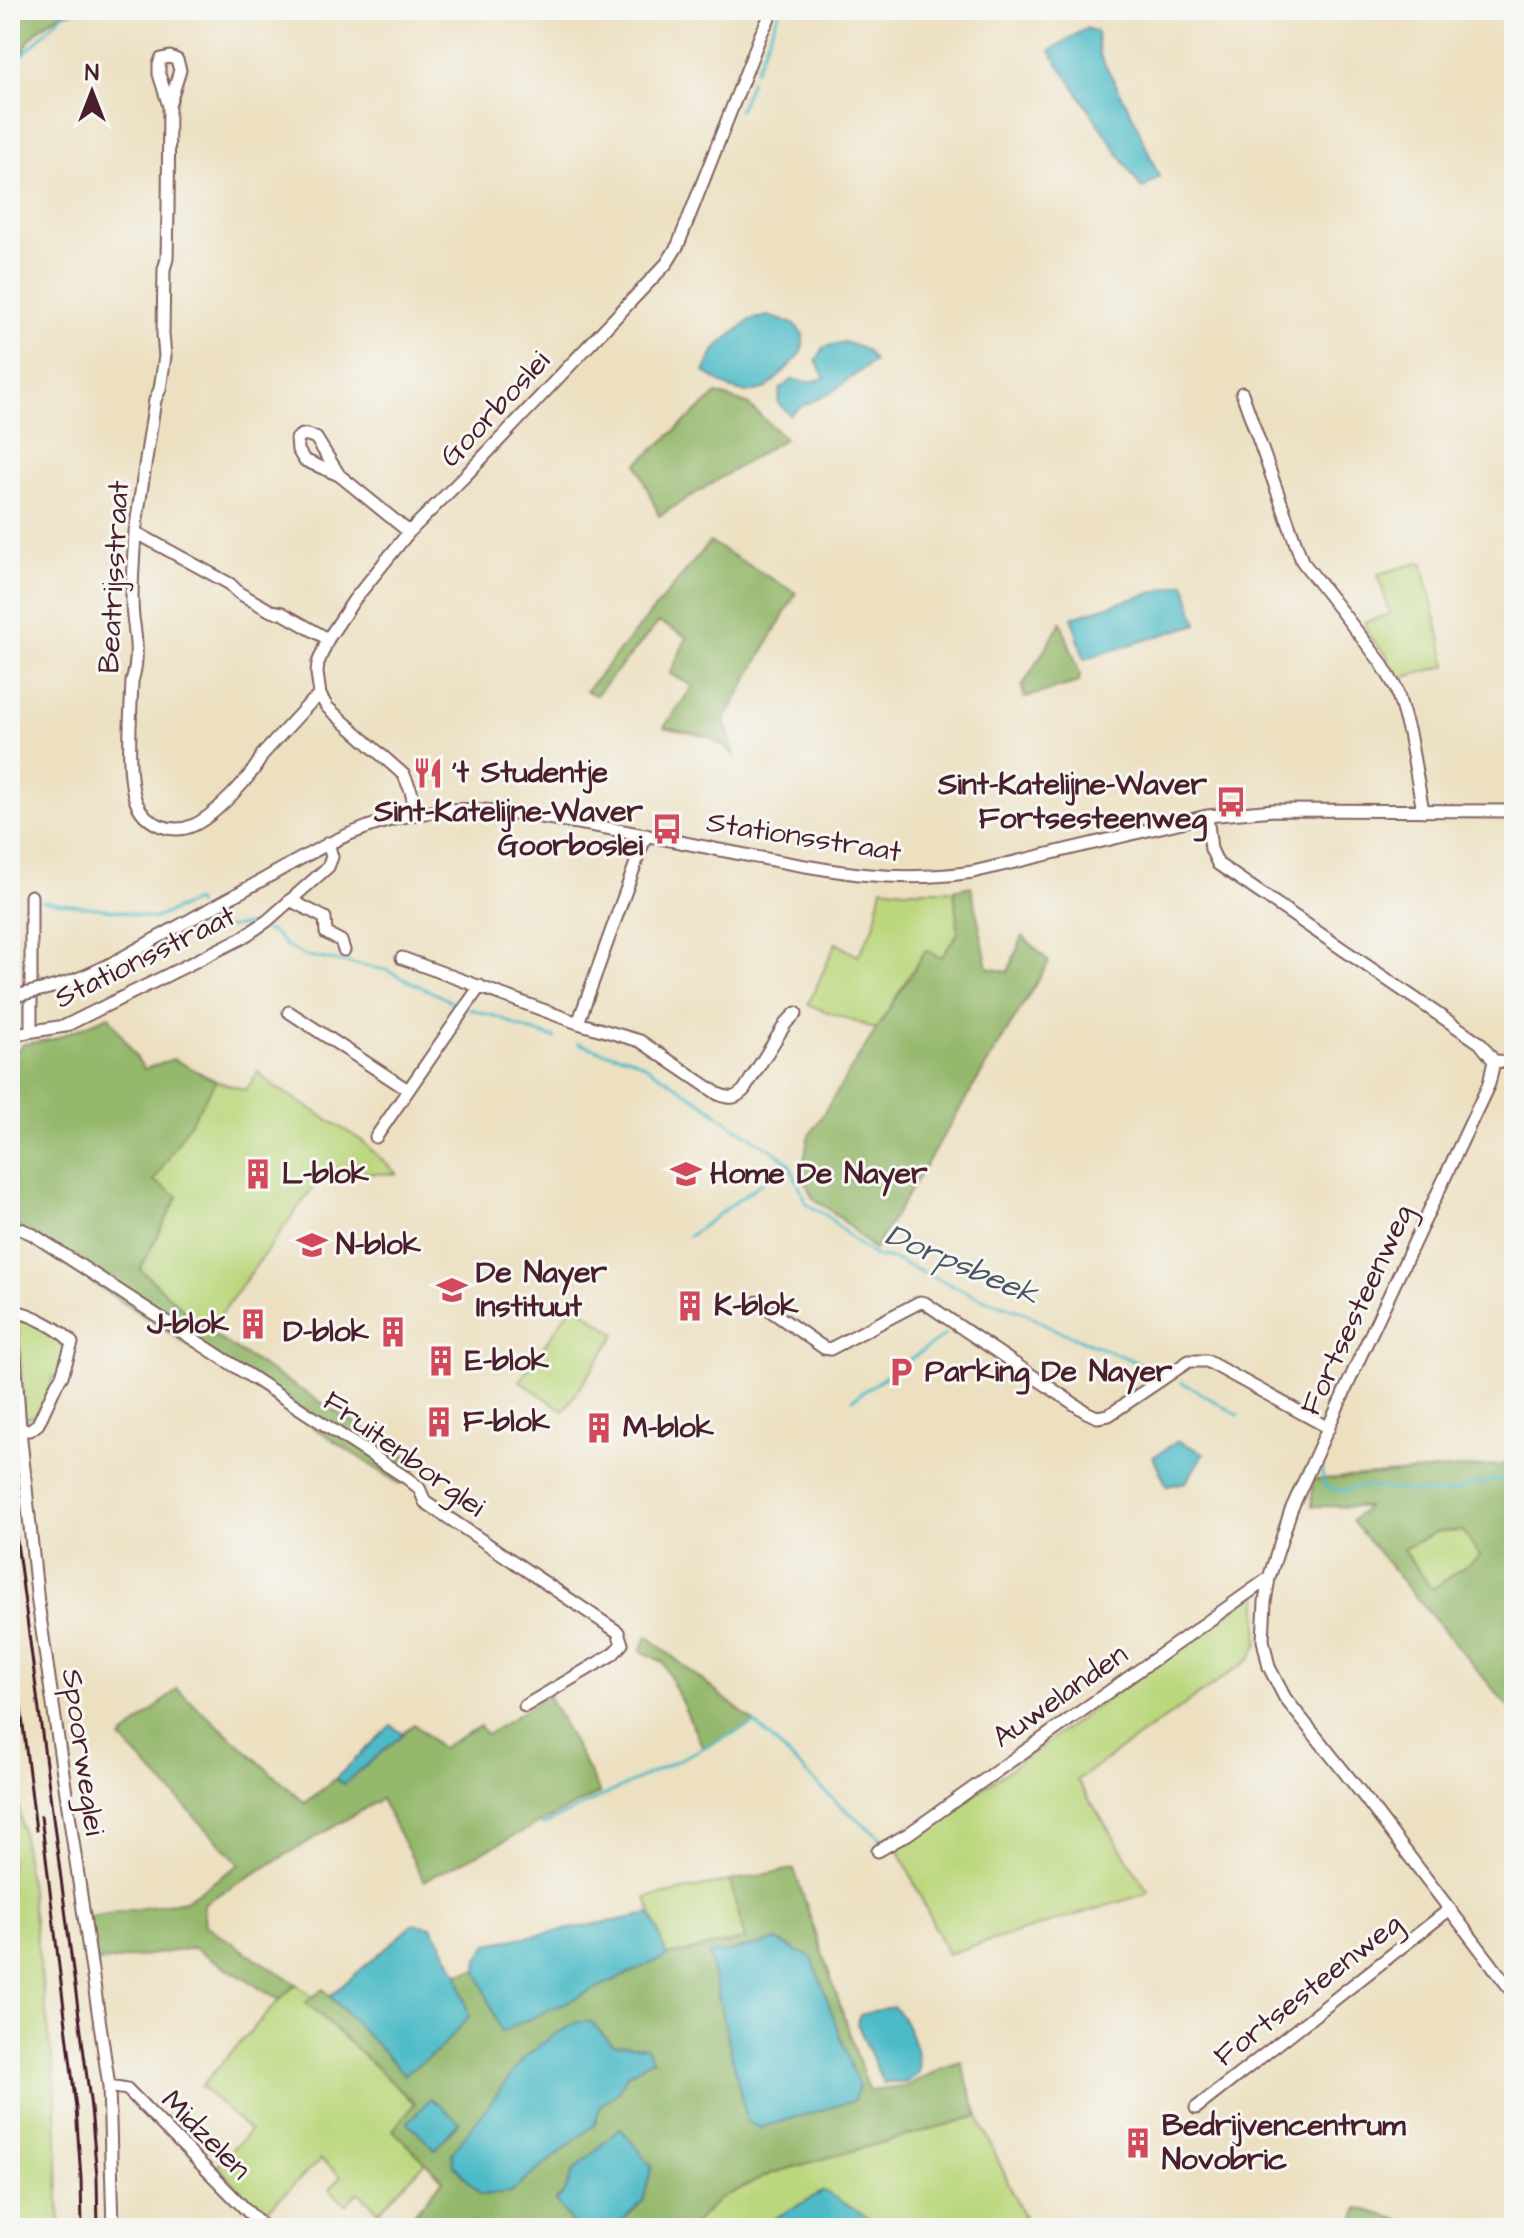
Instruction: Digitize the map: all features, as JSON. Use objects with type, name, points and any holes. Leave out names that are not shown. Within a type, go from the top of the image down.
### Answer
[{"type":"street","name":"Goorboslei","points":[[320,695],[318,663],[328,639],[354,600],[409,532],[667,263],[678,245],[773,10]]},
{"type":"street","name":"Beatrijsstraat","points":[[169,106],[165,356],[160,389],[155,400],[135,532],[133,616],[136,670],[132,681],[130,770],[137,803],[150,820],[163,827],[175,830],[201,822],[221,806],[258,765],[262,755],[320,695]]},
{"type":"street","points":[[1242,393],[1302,561],[1380,661],[1396,688],[1409,733],[1423,811]]},
{"type":"street","points":[[339,475],[409,532]]},
{"type":"street","points":[[135,532],[230,584],[239,593],[271,611],[282,613],[328,639]]},
{"type":"street","points":[[320,695],[327,707],[404,775],[416,814]]},
{"type":"street","name":"Stationsstraat","points":[[10,997],[92,974],[328,843],[361,828],[416,814],[486,810],[646,835],[867,876],[935,878],[973,872],[1207,816],[1274,810],[1514,811]]},
{"type":"street","points":[[1207,816],[1211,849],[1218,864],[1480,1043],[1494,1061],[1514,1062]]},
{"type":"street","points":[[578,1023],[646,835]]},
{"type":"street","name":"Stationsstraat","points":[[31,1031],[65,1026],[242,938],[267,921],[328,867],[332,857],[328,843]]},
{"type":"street","points":[[10,1040],[31,1031],[31,896]]},
{"type":"street","points":[[290,900],[325,918],[326,933],[341,941],[344,950]]},
{"type":"street","points":[[402,958],[578,1023],[640,1041],[730,1099],[744,1090],[786,1023],[796,1013]]},
{"type":"street","points":[[376,1137],[480,986]]},
{"type":"street","points":[[289,1012],[408,1090]]},
{"type":"street","name":"Fortsesteenweg","points":[[1494,1061],[1489,1084],[1291,1510],[1269,1578],[1263,1640],[1269,1667],[1285,1698],[1514,1994]]},
{"type":"street","name":"Fruitenborglei","points":[[10,1229],[21,1229],[32,1234],[408,1479],[419,1488],[425,1502],[618,1632],[622,1644],[613,1654],[525,1706]]},
{"type":"street","name":"Spoorweglei","points":[[10,1281],[20,1430],[38,1603],[109,2086],[113,2228]]},
{"type":"street","points":[[758,1302],[824,1348],[830,1349],[920,1302],[925,1303],[1097,1417],[1109,1415],[1189,1361],[1207,1361],[1329,1428]]},
{"type":"street","points":[[12,1311],[44,1322],[72,1343],[62,1376],[38,1424],[30,1430],[20,1430]]},
{"type":"street","name":"Auwelanden","points":[[878,1851],[908,1834],[1269,1578]]},
{"type":"street","name":"Fortsesteenweg","points":[[1196,2108],[1450,1909]]},
{"type":"street","name":"Midzelen","points":[[109,2086],[127,2089],[264,2228]]},
{"type":"green space","points":[[19,10],[68,10],[41,28],[29,41],[24,54],[18,54]]},
{"type":"green space","points":[[717,394],[747,404],[785,438],[659,516],[637,464]]},
{"type":"green space","points":[[710,542],[796,593],[724,721],[735,755],[710,737],[664,727],[693,686],[670,674],[687,637],[659,622],[596,695],[586,691]]},
{"type":"green space","points":[[1422,562],[1447,666],[1396,679],[1386,654],[1367,635],[1365,622],[1390,614],[1378,574]]},
{"type":"green space","points":[[1061,622],[1080,674],[1079,682],[1024,698],[1022,687]]},
{"type":"green space","points":[[971,886],[988,968],[1008,972],[1023,936],[1049,962],[874,1250],[838,1216],[812,1197],[802,1173],[808,1138],[926,950],[941,958],[958,933],[954,890]]},
{"type":"green space","points":[[882,887],[954,890],[959,932],[941,958],[925,951],[876,1029],[808,1005],[836,943],[858,956],[874,926]]},
{"type":"green space","points":[[109,1016],[144,1069],[173,1059],[216,1081],[154,1181],[178,1196],[140,1269],[208,1332],[420,1464],[401,1485],[25,1238],[13,1215],[15,1052],[24,1044],[54,1039]]},
{"type":"green space","points":[[258,1072],[272,1085],[361,1140],[397,1174],[324,1172],[208,1332],[140,1269],[178,1197],[154,1182],[200,1081],[216,1081],[246,1090]]},
{"type":"green space","points":[[573,1304],[616,1334],[564,1411],[520,1381]]},
{"type":"green space","points":[[27,1319],[54,1334],[67,1347],[44,1404],[36,1416],[28,1417],[24,1423],[18,1322]]},
{"type":"green space","points":[[1514,1459],[1514,1714],[1352,1521],[1367,1507],[1312,1506],[1313,1480],[1511,1464]],"holes":[[[1463,1531],[1480,1556],[1432,1589],[1403,1549],[1436,1532]]]},
{"type":"green space","points":[[1463,1531],[1481,1556],[1432,1590],[1403,1549],[1436,1532]]},
{"type":"green space","points":[[1258,1591],[1258,1643],[1250,1659],[1077,1780],[1149,1893],[947,1954],[897,1846],[922,1832]]},
{"type":"green space","points":[[647,1636],[755,1723],[703,1748],[663,1662],[641,1651]]},
{"type":"green space","points":[[177,1689],[305,1803],[335,1779],[344,1784],[414,1724],[441,1748],[480,1726],[487,1735],[548,1695],[600,1793],[424,1881],[381,1799],[203,1904],[205,1925],[296,1984],[279,2000],[194,1948],[96,1963],[89,1917],[185,1901],[240,1864],[121,1739]]},
{"type":"green space","points":[[10,1738],[55,2081],[60,2228],[10,2228]]},
{"type":"green space","points":[[794,1869],[869,2091],[904,2087],[961,2062],[978,2116],[772,2173],[719,2199],[690,2228],[614,2228],[643,2201],[574,2170],[565,2192],[556,2200],[575,2228],[476,2228],[472,2222],[466,2228],[424,2228],[411,2217],[443,2180],[393,2130],[415,2103],[306,2002],[323,1989],[405,2074],[469,2017],[458,1974],[477,1970],[501,2031],[667,1956],[745,1939],[730,1881]],"holes":[[[777,1940],[859,2087],[853,2101],[760,2128],[740,1948]],[[613,2045],[646,2047],[652,2060],[627,2074],[619,2091],[600,2106],[595,2124],[511,2192],[481,2195]]]},
{"type":"green space","points":[[730,1881],[745,1939],[667,1956],[646,1898]]},
{"type":"green space","points":[[296,1984],[313,1997],[307,2003],[415,2104],[394,2130],[426,2162],[379,2211],[358,2192],[346,2205],[330,2189],[341,2176],[321,2159],[262,2215],[217,2165],[250,2131],[201,2086]]},
{"type":"green space","points":[[978,2116],[1029,2228],[882,2228],[786,2213],[757,2228],[690,2228],[719,2199],[772,2173]]},
{"type":"green space","points":[[1359,2208],[1426,2228],[1350,2228]]},
{"type":"water","points":[[1086,28],[1097,32],[1099,54],[1133,116],[1159,177],[1142,189],[1050,51]]},
{"type":"water","points":[[768,316],[794,324],[803,334],[803,345],[800,355],[767,388],[747,393],[732,389],[704,372],[716,348],[750,320]]},
{"type":"water","points":[[844,342],[866,350],[874,361],[829,394],[790,415],[778,403],[780,389],[792,380],[809,382],[825,378],[816,361],[824,347]]},
{"type":"water","points":[[1185,583],[1197,624],[1084,659],[1072,617]]},
{"type":"water","points":[[1178,1441],[1204,1453],[1186,1482],[1167,1486],[1153,1457]]},
{"type":"water","points":[[391,1725],[403,1734],[344,1784],[335,1779]]},
{"type":"water","points":[[651,1914],[667,1956],[501,2032],[477,1970],[478,1959],[488,1944]]},
{"type":"water","points":[[414,1924],[432,1927],[458,1974],[469,2017],[438,2051],[404,2074],[330,1996]]},
{"type":"water","points":[[776,1940],[812,1958],[859,2087],[853,2101],[759,2128],[747,2122],[709,1955]]},
{"type":"water","points":[[893,2006],[912,2036],[917,2054],[919,2072],[905,2083],[883,2083],[857,2023],[860,2015]]},
{"type":"water","points":[[578,2022],[591,2022],[613,2045],[647,2047],[652,2060],[627,2074],[619,2091],[600,2106],[595,2124],[511,2192],[481,2195],[453,2164],[452,2153],[525,2057],[552,2036]]},
{"type":"water","points":[[431,2098],[459,2122],[435,2149],[408,2122]]},
{"type":"water","points":[[620,2128],[652,2166],[643,2201],[614,2228],[575,2228],[556,2201],[565,2192],[574,2170]]},
{"type":"water","points":[[824,2191],[882,2228],[757,2228]]},
{"type":"waterway","points":[[24,54],[62,15],[77,10]]},
{"type":"waterway","points":[[755,71],[780,10]]},
{"type":"waterway","points":[[739,111],[751,81]]},
{"type":"waterway","name":"Dorpsbeek","points":[[42,901],[119,911],[153,919],[195,901],[197,905]]},
{"type":"waterway","name":"Dorpsbeek","points":[[207,922],[211,930],[247,925]]},
{"type":"waterway","name":"Dorpsbeek","points":[[264,930],[274,933],[286,946],[303,955],[386,970],[457,1004]]},
{"type":"waterway","name":"Dorpsbeek","points":[[470,1009],[555,1038]]},
{"type":"waterway","name":"Dorpsbeek","points":[[578,1043],[643,1064],[772,1150],[789,1163],[807,1204],[827,1216],[877,1257],[893,1259],[1154,1369]]},
{"type":"waterway","points":[[689,1236],[789,1163]]},
{"type":"waterway","points":[[853,1399],[945,1335]]},
{"type":"waterway","name":"Dorpsbeek","points":[[1182,1382],[1238,1415]]},
{"type":"waterway","name":"Dorpsbeek","points":[[1321,1468],[1324,1485],[1339,1491],[1364,1487],[1442,1494],[1497,1479],[1512,1480],[1514,1476]]},
{"type":"waterway","points":[[543,1825],[755,1723],[835,1801],[886,1842]]},
{"type":"railway","points":[[10,1489],[91,2108],[98,2228]]},
{"type":"railway","points":[[10,1620],[36,1830]]},
{"type":"railway","points":[[41,1816],[76,2108],[82,2228]]},
{"type":"place","name":"'t Studentje","points":[[428,773]]},
{"type":"place","name":"Sint-Katelijne-Waver Fortsesteenweg","points":[[1231,802]]},
{"type":"place","name":"Sint-Katelijne-Waver Goorboslei","points":[[667,829]]},
{"type":"place","name":"L-blok","points":[[258,1174]]},
{"type":"place","name":"Home De Nayer","points":[[686,1174]]},
{"type":"place","name":"N-blok","points":[[312,1245]]},
{"type":"place","name":"De Nayer Instituut","points":[[452,1290]]},
{"type":"place","name":"K-blok","points":[[690,1306]]},
{"type":"place","name":"J-blok","points":[[253,1324]]},
{"type":"place","name":"D-blok","points":[[393,1332]]},
{"type":"place","name":"E-blok","points":[[441,1361]]},
{"type":"place","name":"Parking De Nayer","points":[[901,1372]]},
{"type":"place","name":"F-blok","points":[[439,1422]]},
{"type":"place","name":"M-blok","points":[[599,1428]]},
{"type":"place","name":"Bedrijvencentrum Novobric","points":[[1138,2143]]}]
